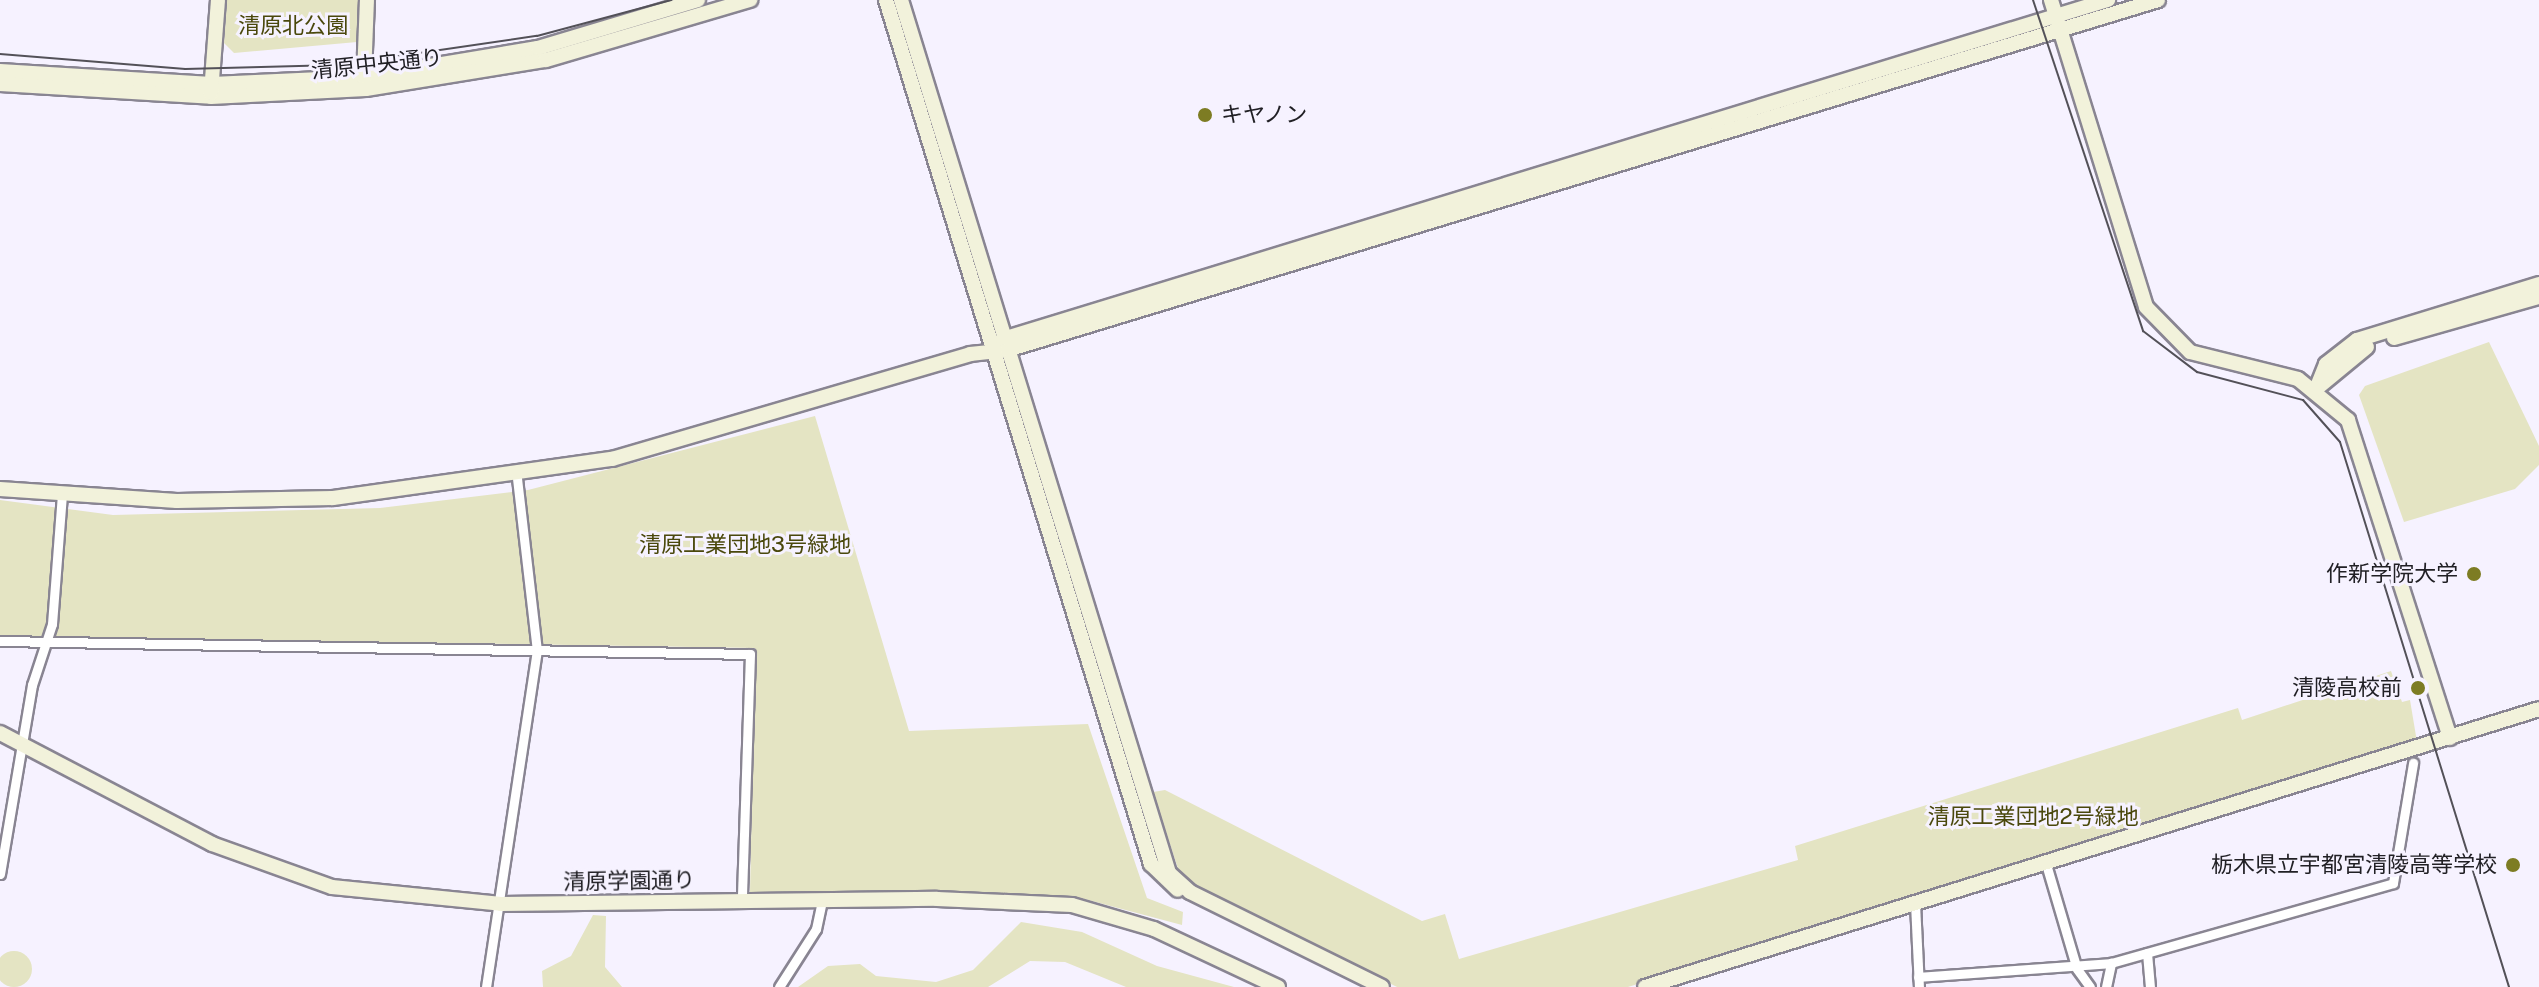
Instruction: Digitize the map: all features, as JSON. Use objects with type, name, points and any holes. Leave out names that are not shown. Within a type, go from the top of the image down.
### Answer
[{"type":"street","points":[[211,91],[218,0]]},
{"type":"street","points":[[364,77],[367,0]]},
{"type":"street","name":"清原中央通り","points":[[0,71],[211,91],[364,77],[538,48],[698,0]]},
{"type":"street","name":"清原中央通り","points":[[0,84],[211,91],[437,81],[546,60],[750,0]]},
{"type":"street","points":[[886,0],[1001,346]]},
{"type":"street","points":[[901,0],[1151,864],[1163,881],[1382,987]]},
{"type":"street","points":[[2051,0],[2154,320],[2201,357],[2284,374],[2316,389],[2355,433],[2450,738]]},
{"type":"street","points":[[2058,23],[2108,0]]},
{"type":"street","points":[[0,489],[62,495],[274,501],[517,477],[665,446],[2058,23],[2158,0]]},
{"type":"street","points":[[2316,389],[2326,364],[2357,340],[2539,284]]},
{"type":"street","points":[[2316,389],[2361,349],[2539,297]]},
{"type":"street","points":[[486,987],[537,651],[517,477]]},
{"type":"street","points":[[0,874],[22,746],[48,644],[62,495]]},
{"type":"street","points":[[0,641],[750,654],[742,901]]},
{"type":"street","points":[[1645,987],[2539,709]]},
{"type":"street","name":"清原学園通り","points":[[0,733],[281,871],[383,897],[501,904],[822,901],[1072,905],[1154,929],[1278,987]]},
{"type":"street","points":[[1915,903],[1919,982],[2077,969],[2147,953],[2393,883],[2413,763]]},
{"type":"street","points":[[2046,864],[2077,969],[2090,987]]},
{"type":"street","points":[[779,987],[816,929],[822,901]]},
{"type":"street","points":[[2147,953],[2150,987]]},
{"type":"street","points":[[2106,987],[2111,963]]},
{"type":"green space","name":"清原北公園","points":[[227,0],[360,0],[357,42],[234,53],[224,43]]},
{"type":"green space","points":[[2489,342],[2539,446],[2539,465],[2515,489],[2404,522],[2359,395],[2365,386]]},
{"type":"green space","name":"清原工業団地3号緑地","points":[[815,416],[909,731],[1088,724],[1147,898],[1183,912],[1182,925],[1073,896],[750,892],[755,648],[0,636],[0,500],[113,515],[380,508],[528,490]]},
{"type":"green space","name":"清原工業団地2号緑地","points":[[2391,671],[2402,702],[2410,700],[2417,742],[1628,987],[1397,987],[1181,878],[1153,792],[1165,790],[1422,921],[1445,914],[1459,959],[1798,860],[1795,846],[2238,708],[2242,720]]},
{"type":"green space","points":[[593,915],[606,916],[605,967],[622,987],[543,987],[542,971],[571,956]]},
{"type":"green space","points":[[1021,922],[1082,932],[1157,966],[1234,987],[1126,987],[1065,962],[1030,961],[988,987],[798,987],[828,966],[860,964],[876,976],[936,982],[973,970]]},
{"type":"green space","points":[[14,951],[27,956],[32,969],[27,982],[14,987],[1,982],[-4,969],[1,956]]},
{"type":"tram line","points":[[0,54],[185,69],[337,65],[537,36],[671,0]]},
{"type":"tram line","points":[[2033,0],[2143,331],[2197,372],[2303,400],[2340,442],[2509,987]]},
{"type":"place","name":"キヤノン","points":[[1205,115]]},
{"type":"place","name":"作新学院大学","points":[[2474,574]]},
{"type":"place","name":"清陵高校前","points":[[2418,688]]},
{"type":"place","name":"栃木県立宇都宮清陵高等学校","points":[[2513,865]]}]
